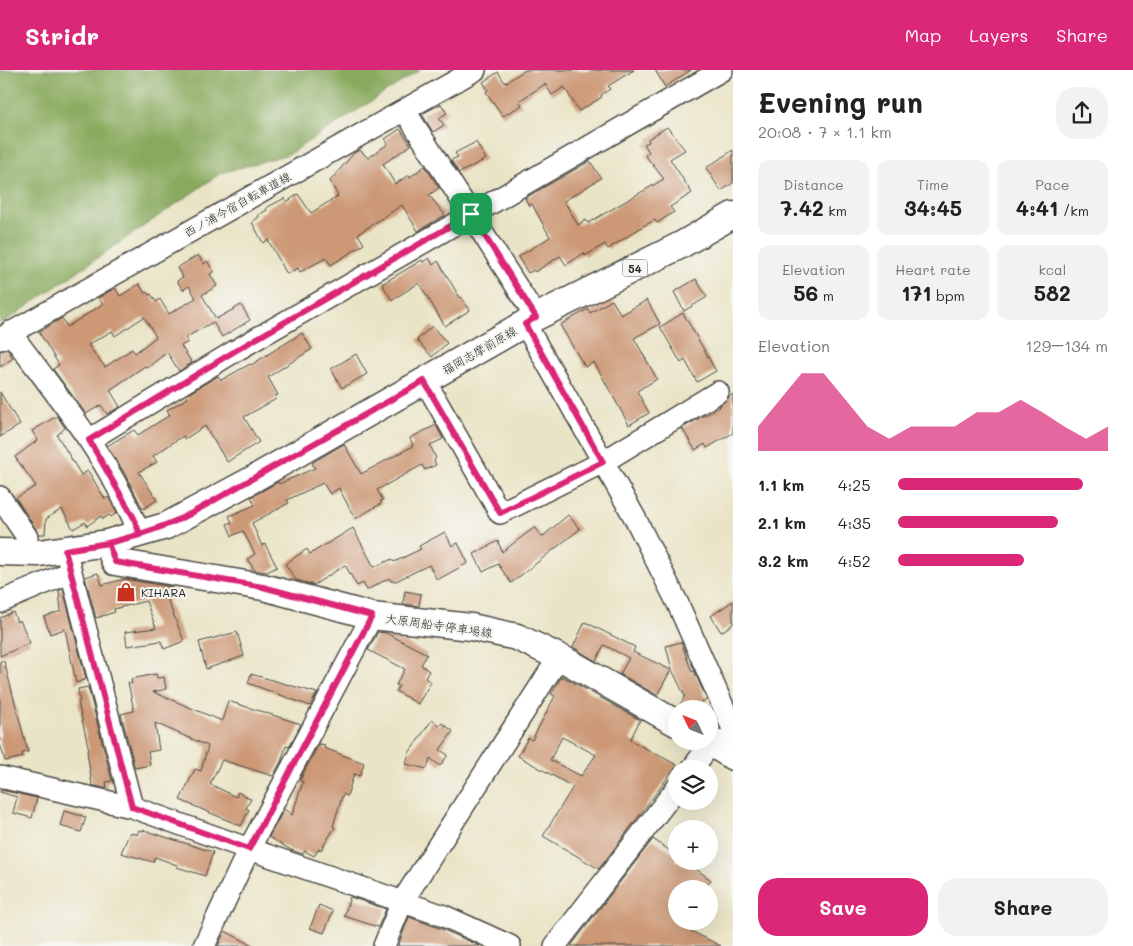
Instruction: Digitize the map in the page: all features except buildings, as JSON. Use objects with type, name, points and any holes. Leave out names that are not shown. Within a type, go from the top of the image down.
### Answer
[{"type":"main road","name":"福岡志摩前原線","points":[[0,552],[26,552],[68,561],[108,543],[166,526],[530,320],[681,245],[733,215]]},
{"type":"main road","name":"大原周船寺停車場線","points":[[108,543],[115,562],[263,587],[372,616],[471,627],[517,637],[559,657],[668,718]]},
{"type":"main road","points":[[718,742],[733,757]]},
{"type":"street","name":"西ノ浦今宿自転車道線","points":[[5,335],[475,70]]},
{"type":"street","points":[[89,440],[235,351],[722,70]]},
{"type":"street","points":[[405,111],[471,214],[530,320],[603,462],[635,518],[678,604],[733,729]]},
{"type":"street","points":[[5,335],[89,440],[134,518],[140,535]]},
{"type":"street","points":[[424,381],[500,513],[603,462],[718,392]]},
{"type":"street","points":[[0,497],[27,537],[26,552]]},
{"type":"street","points":[[0,602],[68,561],[132,807]]},
{"type":"street","points":[[204,946],[249,849],[372,616]]},
{"type":"street","points":[[384,946],[402,902],[559,657]]},
{"type":"street","points":[[700,760],[709,750]]},
{"type":"street","points":[[0,777],[132,807],[444,916],[510,946]]},
{"type":"street","points":[[555,946],[668,799]]},
{"type":"green space","points":[[0,70],[420,70],[289,154],[221,173],[0,325]]},
{"type":"place","name":"KIHARA","points":[[126,592]]},
{"type":"route","points":[[471,214],[235,351],[89,440],[134,518],[140,535],[108,543],[65,550],[132,807],[249,849],[372,616],[263,587],[115,562],[108,543],[140,535],[166,526],[190,514],[424,381],[500,513],[603,462],[525,324],[536,317],[471,214]]}]
